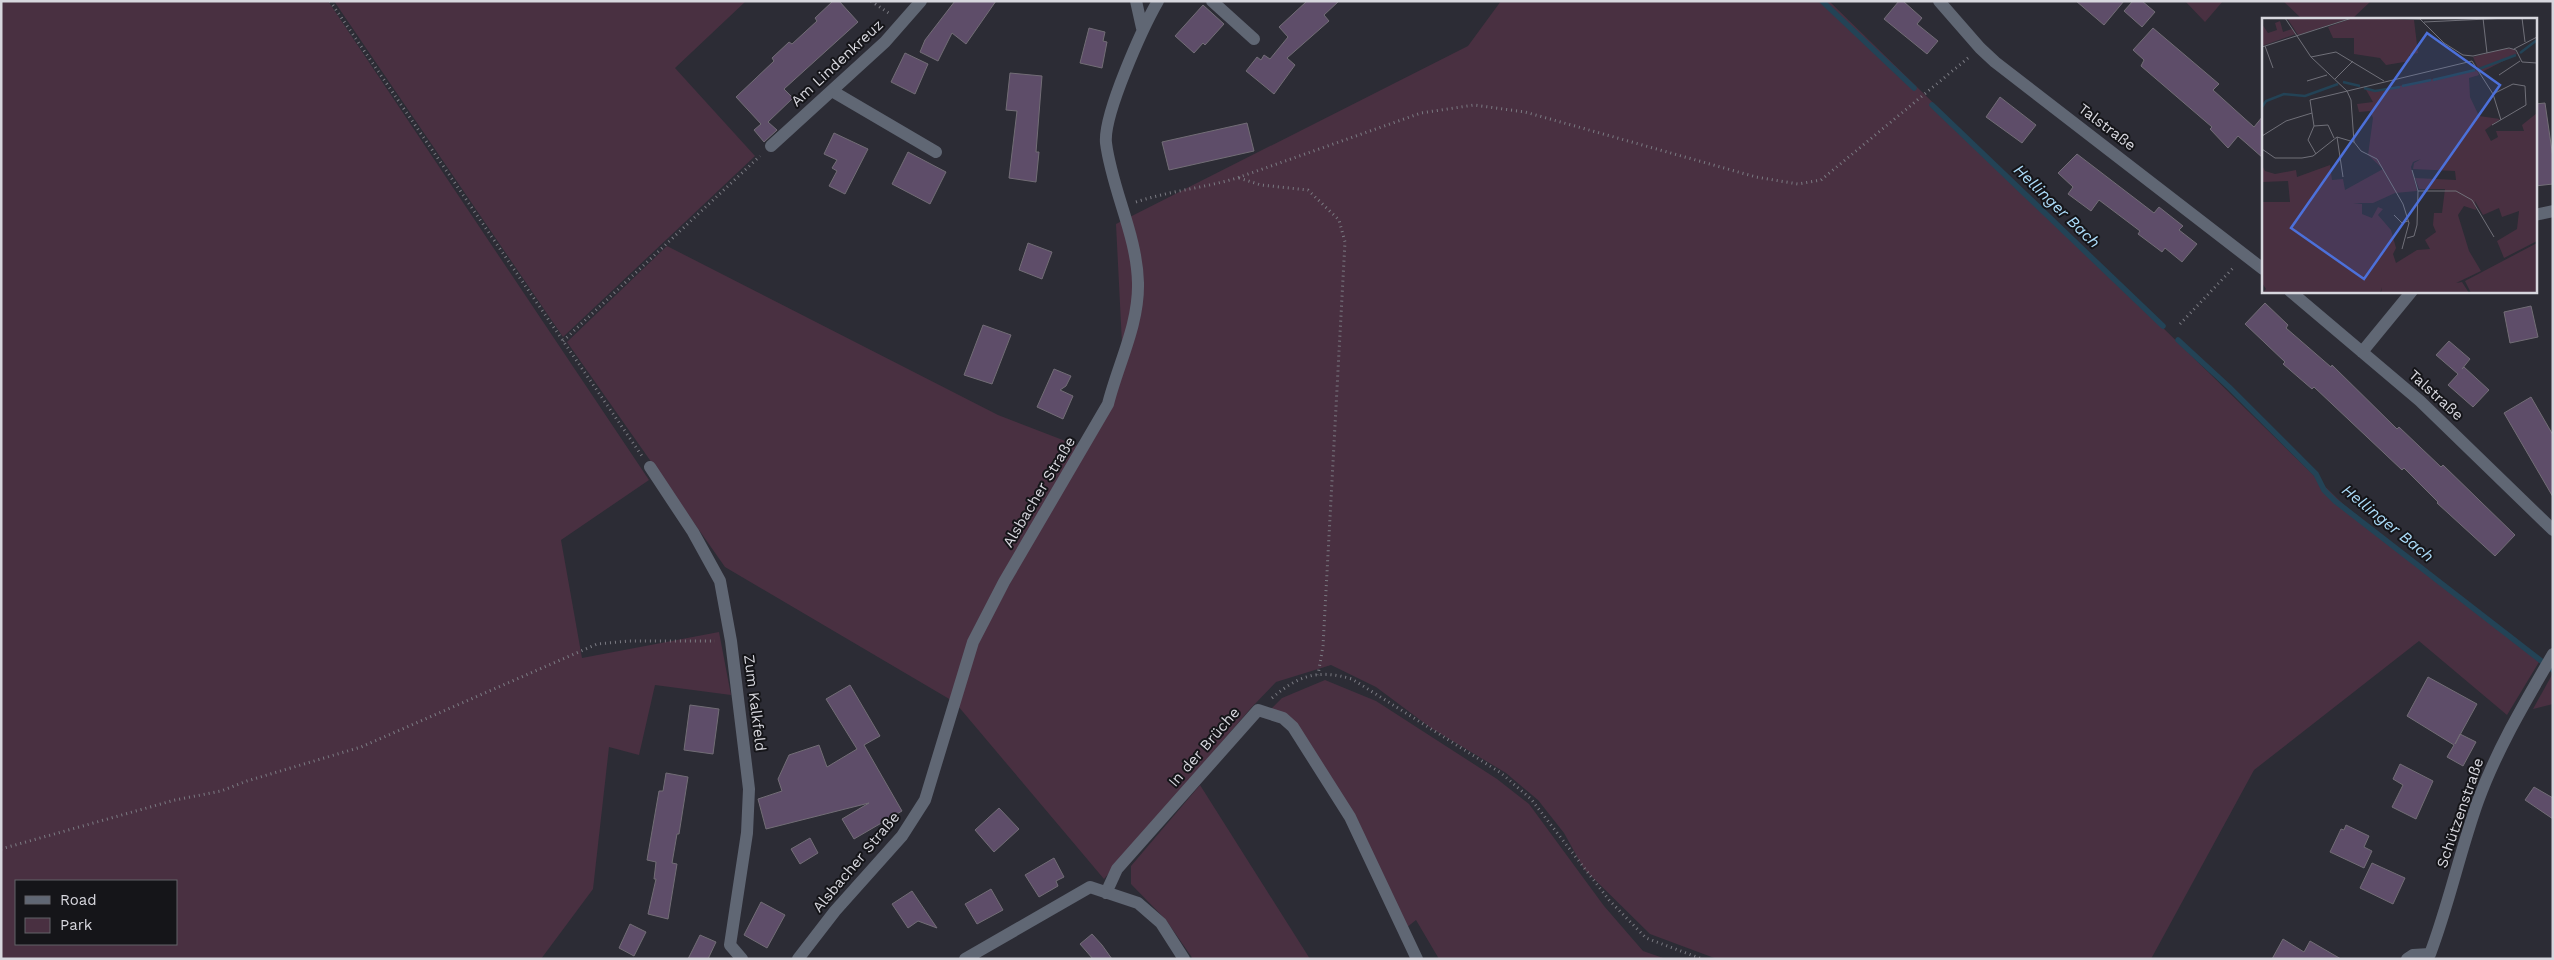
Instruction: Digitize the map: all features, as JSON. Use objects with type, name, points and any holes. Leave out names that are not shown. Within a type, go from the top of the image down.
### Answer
[{"type":"street","name":"Am Lindenkreuz","points":[[770,146],[903,23],[921,1]]},
{"type":"street","points":[[1136,1],[1142,28]]},
{"type":"street","name":"Alsbacher Straße","points":[[798,959],[835,911],[902,836],[925,800],[973,642],[1004,582],[1108,404],[1115,377],[1133,327],[1138,283],[1132,241],[1106,141],[1111,114],[1142,28],[1158,1]]},
{"type":"street","points":[[1212,1],[1254,39]]},
{"type":"street","name":"Talstraße","points":[[1939,1],[1980,48],[2262,268]]},
{"type":"street","points":[[832,90],[936,152]]},
{"type":"street","points":[[2536,216],[2553,211]]},
{"type":"street","name":"Talstraße","points":[[2291,292],[2420,400],[2553,530]]},
{"type":"street","points":[[2362,352],[2411,292]]},
{"type":"street","name":"Zum Kalkfeld","points":[[650,467],[693,532],[720,581],[731,641],[749,789],[747,833],[730,945],[742,959]]},
{"type":"street","name":"Schützenstraße","points":[[2433,956],[2483,788],[2504,740],[2548,662]]},
{"type":"street","name":"In der Brüche","points":[[1106,892],[1117,869],[1258,710],[1283,718],[1293,727],[1350,817],[1417,959]]},
{"type":"street","points":[[965,959],[1090,887],[1138,904],[1161,923],[1184,959]]},
{"type":"street","points":[[2407,959],[2413,955],[2433,956]]},
{"type":"path","points":[[330,1],[650,467]]},
{"type":"path","points":[[871,1],[903,23]]},
{"type":"path","points":[[1122,207],[1157,196],[1210,186],[1238,178],[1421,113],[1474,105],[1525,112],[1756,177],[1798,184],[1814,182],[1821,180],[1980,48]]},
{"type":"path","points":[[563,341],[770,146]]},
{"type":"path","points":[[1238,178],[1261,185],[1308,190],[1339,220],[1344,242],[1323,646],[1318,674]]},
{"type":"path","points":[[2180,324],[2246,255]]},
{"type":"path","points":[[1,849],[165,803],[220,791],[247,781],[361,748],[596,644],[629,641],[731,641]]},
{"type":"path","points":[[1258,710],[1283,689],[1306,676],[1331,673],[1352,679],[1501,774],[1531,799],[1609,900],[1646,938],[1702,959]]},
{"type":"green space","points":[[1,1],[328,1],[649,480],[561,540],[582,658],[719,632],[731,695],[655,685],[639,755],[609,747],[593,889],[541,959],[1,959]]},
{"type":"green space","points":[[334,1],[746,1],[675,68],[755,156],[563,337]]},
{"type":"green space","points":[[1501,1],[1829,1],[2343,504],[2539,662],[2507,715],[2419,641],[2254,770],[2151,959],[1717,959],[1650,934],[1584,869],[1564,833],[1538,800],[1506,773],[1431,728],[1376,687],[1331,665],[1276,682],[1251,708],[1104,879],[958,706],[977,644],[1041,526],[1087,450],[1122,344],[1116,224],[1468,46]]},
{"type":"green space","points":[[2185,1],[2223,1],[2205,22]]},
{"type":"green space","points":[[2283,1],[2371,1],[2353,18],[2301,18]]},
{"type":"green space","points":[[667,246],[998,415],[1081,447],[1037,523],[951,700],[725,567],[567,342]]},
{"type":"green space","points":[[2553,673],[2553,704],[2533,709]]},
{"type":"green space","points":[[1325,680],[1376,701],[1497,779],[1529,804],[1604,906],[1643,951],[1666,959],[1439,959],[1416,920],[1406,928],[1297,725],[1269,711],[1282,698]]},
{"type":"green space","points":[[1200,785],[1310,959],[1193,959],[1166,920],[1131,884],[1131,866]]},
{"type":"building","points":[[833,1],[839,1],[858,22],[784,89],[793,98],[768,122],[777,130],[764,142],[754,130],[761,124],[736,97],[774,61],[772,58],[789,42],[792,44],[817,21],[815,18]]},
{"type":"building","points":[[955,1],[996,1],[966,44],[952,33],[938,61],[920,52],[925,40]]},
{"type":"building","points":[[1307,1],[1339,1],[1324,15],[1329,21],[1287,58],[1295,65],[1274,94],[1246,71],[1257,57],[1261,60],[1264,55],[1270,59],[1288,37],[1279,27]]},
{"type":"building","points":[[1899,1],[1903,1],[1922,18],[1917,24],[1938,41],[1927,54],[1884,19]]},
{"type":"building","points":[[2076,1],[2124,1],[2104,25]]},
{"type":"building","points":[[2133,1],[2142,1],[2155,12],[2142,27],[2124,11]]},
{"type":"building","points":[[1203,5],[1224,24],[1205,45],[1203,43],[1194,53],[1175,36]]},
{"type":"building","points":[[1089,28],[1105,32],[1103,41],[1107,42],[1102,68],[1080,63]]},
{"type":"building","points":[[2153,28],[2219,84],[2213,90],[2254,127],[2262,117],[2262,157],[2238,136],[2228,148],[2210,129],[2212,127],[2141,66],[2144,60],[2133,50]]},
{"type":"building","points":[[905,53],[928,64],[915,94],[891,82]]},
{"type":"building","points":[[1010,73],[1042,76],[1036,152],[1039,152],[1036,182],[1009,178],[1017,111],[1006,110]]},
{"type":"building","points":[[2000,97],[2036,125],[2022,143],[1986,117]]},
{"type":"building","points":[[2545,103],[2553,158],[2553,184],[2536,186],[2536,104]]},
{"type":"building","points":[[1247,123],[1254,151],[1169,170],[1162,142]]},
{"type":"building","points":[[834,133],[868,149],[845,194],[829,186],[837,171],[832,168],[837,160],[824,154]]},
{"type":"building","points":[[908,152],[946,172],[930,204],[892,184]]},
{"type":"building","points":[[2077,154],[2154,213],[2159,207],[2183,226],[2179,230],[2197,244],[2182,262],[2165,248],[2162,252],[2138,234],[2140,231],[2099,200],[2091,211],[2068,194],[2073,187],[2058,173]]},
{"type":"building","points":[[1028,243],[1052,252],[1042,279],[1019,270]]},
{"type":"building","points":[[2265,303],[2288,325],[2286,328],[2331,367],[2332,365],[2397,429],[2399,427],[2441,467],[2443,465],[2515,535],[2495,556],[2437,503],[2404,468],[2402,470],[2314,387],[2312,389],[2283,364],[2285,362],[2245,324]]},
{"type":"building","points":[[2531,306],[2538,337],[2510,343],[2504,312]]},
{"type":"building","points":[[983,325],[1011,335],[992,384],[964,375]]},
{"type":"building","points":[[2449,341],[2470,359],[2462,369],[2464,367],[2489,390],[2473,407],[2448,385],[2458,374],[2436,355]]},
{"type":"building","points":[[1054,369],[1071,376],[1066,386],[1060,390],[1073,396],[1063,419],[1037,407]]},
{"type":"building","points":[[2531,397],[2553,435],[2553,497],[2504,413]]},
{"type":"building","points":[[2428,677],[2477,704],[2460,734],[2476,742],[2463,766],[2447,757],[2454,745],[2407,716]]},
{"type":"building","points":[[850,685],[880,736],[864,745],[902,811],[854,839],[842,819],[869,803],[766,829],[758,799],[782,791],[778,779],[789,755],[819,745],[827,767],[857,749],[826,699]]},
{"type":"building","points":[[690,705],[719,709],[713,754],[684,750]]},
{"type":"building","points":[[2400,764],[2433,781],[2416,819],[2392,807],[2403,785],[2393,779]]},
{"type":"building","points":[[666,773],[688,777],[679,834],[677,834],[672,863],[677,864],[668,919],[648,914],[656,879],[654,879],[656,862],[647,860],[659,791],[663,791]]},
{"type":"building","points":[[2534,787],[2553,798],[2553,819],[2525,800]]},
{"type":"building","points":[[999,808],[1019,829],[994,852],[975,830]]},
{"type":"building","points":[[2346,825],[2369,836],[2364,847],[2372,851],[2364,868],[2330,852],[2341,829],[2344,830]]},
{"type":"building","points":[[810,838],[818,853],[800,864],[791,849]]},
{"type":"building","points":[[1054,858],[1064,877],[1056,881],[1058,886],[1039,897],[1025,875]]},
{"type":"building","points":[[2372,863],[2405,878],[2393,904],[2360,888]]},
{"type":"building","points":[[991,889],[1003,910],[977,924],[965,904]]},
{"type":"building","points":[[912,891],[937,928],[918,921],[908,928],[892,904]]},
{"type":"building","points":[[761,902],[785,915],[767,948],[744,935]]},
{"type":"building","points":[[630,924],[646,932],[634,956],[619,948]]},
{"type":"building","points":[[1092,934],[1112,959],[1093,959],[1080,944]]},
{"type":"building","points":[[700,935],[716,942],[708,959],[688,959]]},
{"type":"building","points":[[2283,939],[2304,952],[2310,941],[2341,959],[2272,959]]},
{"type":"waterway","name":"Hellinger Bach","points":[[1822,1],[1914,88]]},
{"type":"waterway","name":"Hellinger Bach","points":[[1932,105],[2163,326]]},
{"type":"waterway","name":"Hellinger Bach","points":[[2178,340],[2229,387],[2316,474],[2324,490],[2335,501],[2553,670]]}]
